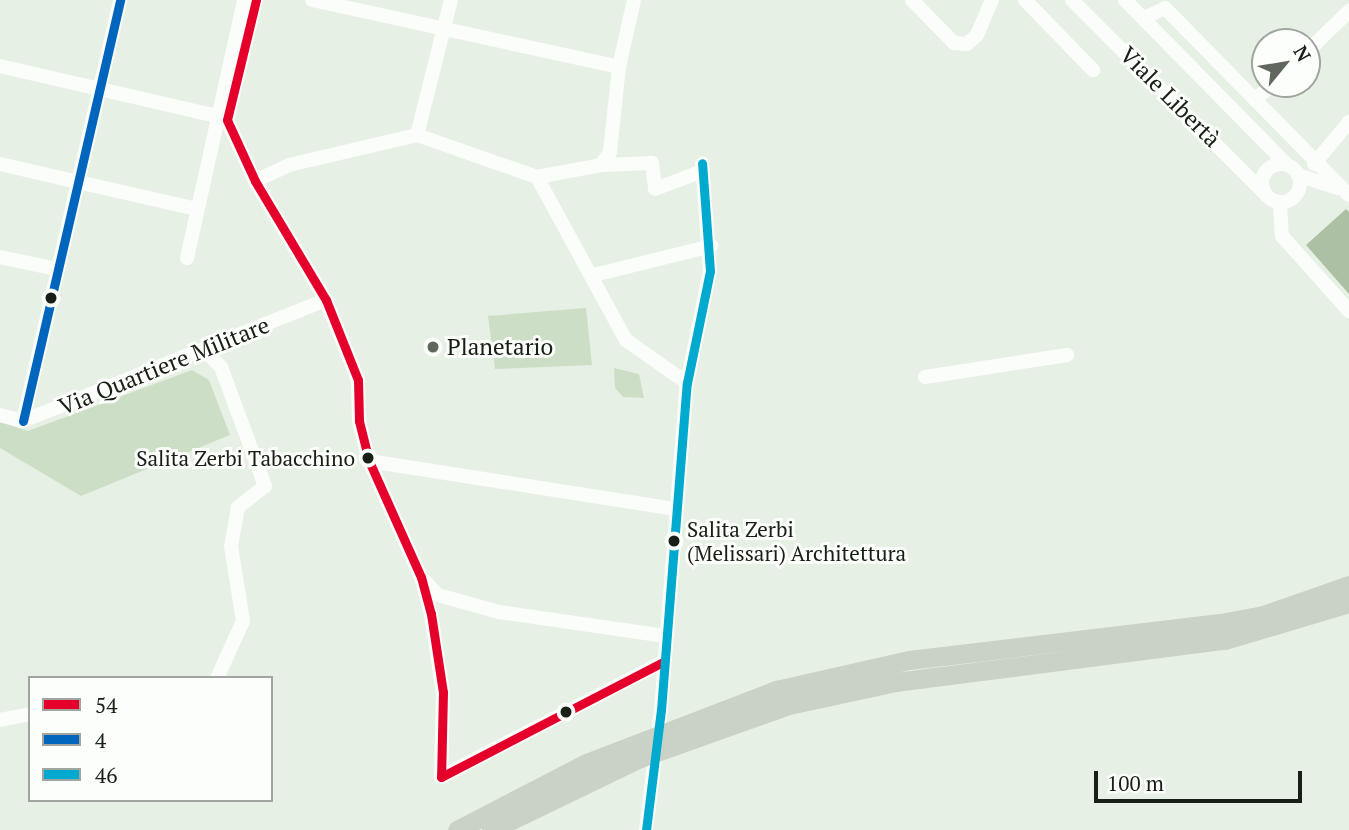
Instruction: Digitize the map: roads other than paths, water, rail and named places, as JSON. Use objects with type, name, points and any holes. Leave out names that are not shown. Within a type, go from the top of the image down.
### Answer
[{"type":"highway","points":[[491,830],[641,749],[679,724],[776,690],[909,660],[1263,615],[1349,586]]},
{"type":"highway","points":[[457,830],[536,786],[641,749],[675,744],[789,705],[895,682],[1160,649],[1272,629],[1349,603]]},
{"type":"street","points":[[0,415],[23,421],[120,0]]},
{"type":"street","points":[[187,258],[244,0]]},
{"type":"street","points":[[256,0],[227,120],[255,181],[326,300],[358,380],[359,421],[369,461],[421,577],[443,692],[442,777],[661,663]]},
{"type":"street","points":[[312,0],[443,31],[620,67]]},
{"type":"street","points":[[417,135],[451,0]]},
{"type":"street","points":[[601,165],[610,152],[620,67],[634,0]]},
{"type":"street","points":[[912,0],[954,43],[967,44],[977,35],[992,0]]},
{"type":"street","points":[[1025,0],[1093,70]]},
{"type":"street","name":"Viale Libertà","points":[[1072,0],[1266,195]]},
{"type":"street","name":"Viale Libertà","points":[[1125,0],[1293,170]]},
{"type":"street","points":[[1144,18],[1165,8],[1314,164],[1347,191]]},
{"type":"street","points":[[1321,39],[1349,12]]},
{"type":"street","points":[[0,66],[217,116]]},
{"type":"street","points":[[1314,164],[1349,122]]},
{"type":"street","points":[[255,181],[289,165],[417,135],[537,177],[601,165],[652,163],[655,189],[703,167],[711,246],[710,271],[687,383],[661,663],[661,710],[646,830]]},
{"type":"street","points":[[0,164],[77,179],[196,209]]},
{"type":"street","points":[[1280,202],[1297,194],[1293,170]]},
{"type":"street","points":[[1280,202],[1266,195],[1262,186],[1267,171],[1293,170],[1347,191]]},
{"type":"street","points":[[537,177],[594,275],[626,340],[687,383]]},
{"type":"street","points":[[1280,202],[1282,236],[1349,312]]},
{"type":"street","points":[[594,275],[711,246]]},
{"type":"street","points":[[0,257],[56,269]]},
{"type":"street","name":"Via Quartiere Militare","points":[[23,421],[205,351],[326,300]]},
{"type":"street","points":[[205,351],[221,367],[265,486],[237,507],[231,546],[243,621],[218,676]]},
{"type":"street","points":[[925,377],[1067,355]]},
{"type":"street","points":[[369,461],[676,509]]},
{"type":"street","points":[[421,577],[438,595],[499,612],[665,636]]},
{"type":"street","points":[[0,720],[28,714]]},
{"type":"place","name":"Planetario","points":[[433,347]]},
{"type":"place","name":"Salita Zerbi Tabacchino","points":[[368,458]]},
{"type":"place","name":"Salita Zerbi (Melissari) Architettura","points":[[674,541]]}]
